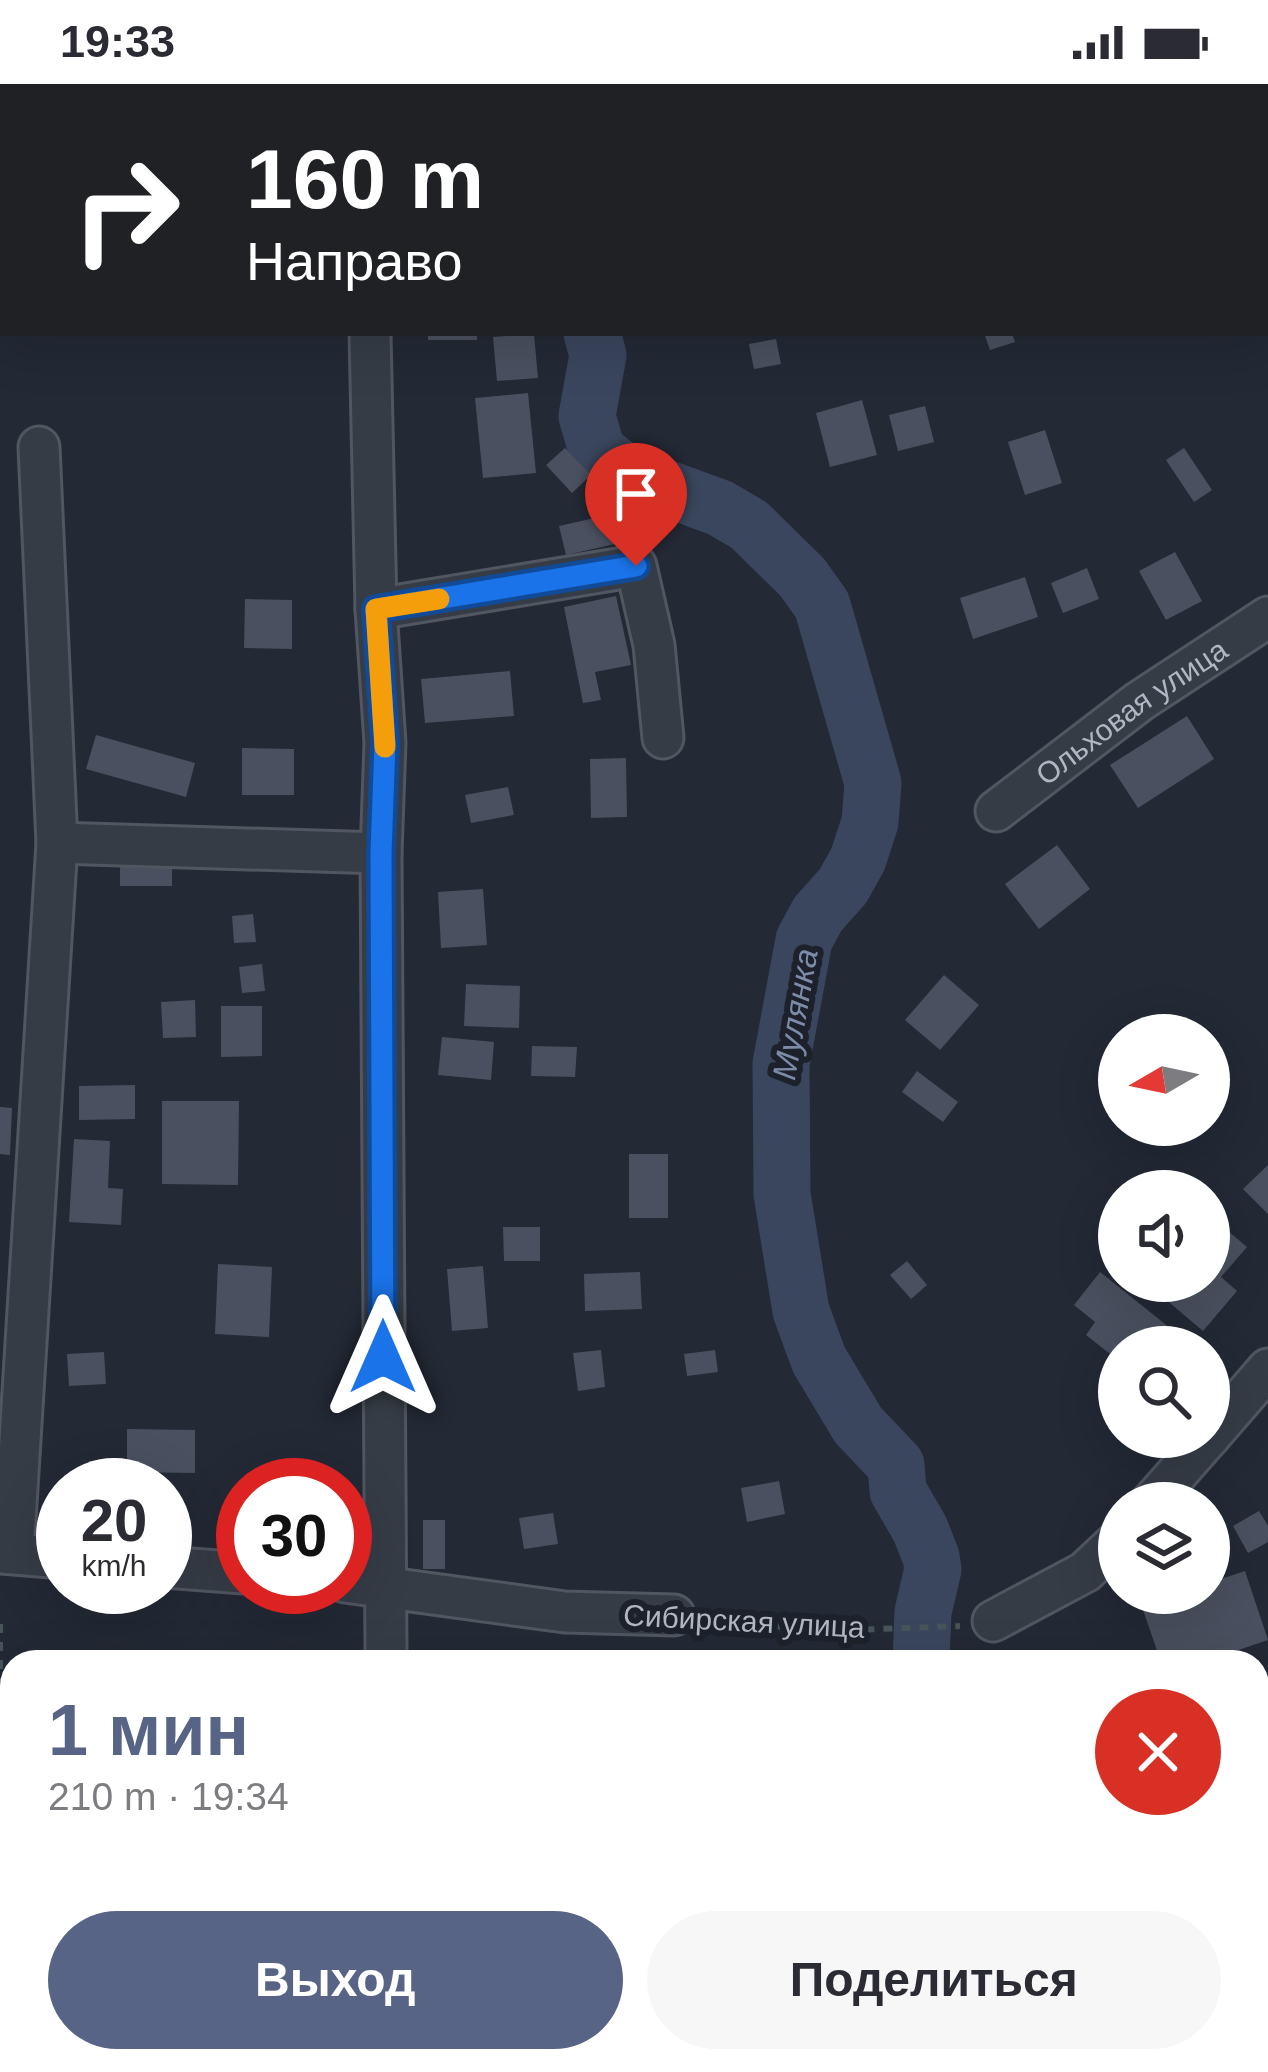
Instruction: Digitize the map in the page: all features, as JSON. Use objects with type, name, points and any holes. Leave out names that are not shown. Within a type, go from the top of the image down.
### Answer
[{"type":"street","points":[[367,1458],[385,743],[376,609],[370,336]]},
{"type":"street","points":[[36,1556],[6,1553],[57,843],[39,447]]},
{"type":"street","points":[[376,609],[636,566],[654,645],[663,738]]},
{"type":"street","name":"Ольховая улица","points":[[996,811],[1140,701],[1268,617]]},
{"type":"street","points":[[57,843],[381,853]]},
{"type":"street","points":[[1230,1413],[1268,1369]]},
{"type":"street","points":[[1169,1482],[1191,1458]]},
{"type":"street","points":[[993,1622],[1085,1572],[1098,1560]]},
{"type":"street","name":"Сибирская улица","points":[[372,1585],[565,1612],[674,1616]]},
{"type":"street","points":[[372,1608],[386,1649]]},
{"type":"path","name":"Сибирская улица","points":[[674,1616],[826,1631],[993,1622]]},
{"type":"path","points":[[0,1624],[0,1859]]},
{"type":"building","points":[[428,336],[477,336],[477,340],[428,340]]},
{"type":"building","points":[[534,336],[538,378],[497,381],[493,337]]},
{"type":"building","points":[[985,336],[1013,336],[1015,342],[990,350]]},
{"type":"building","points":[[776,339],[781,364],[754,369],[749,344]]},
{"type":"building","points":[[528,393],[536,473],[483,478],[475,398]]},
{"type":"building","points":[[862,400],[877,455],[830,467],[816,413]]},
{"type":"building","points":[[925,406],[934,442],[898,451],[889,415]]},
{"type":"building","points":[[1045,430],[1062,483],[1025,495],[1008,442]]},
{"type":"building","points":[[565,448],[591,475],[572,493],[546,465]]},
{"type":"building","points":[[1184,448],[1212,490],[1194,502],[1166,460]]},
{"type":"building","points":[[608,515],[615,544],[566,555],[559,526]]},
{"type":"building","points":[[1175,552],[1202,601],[1166,620],[1139,571]]},
{"type":"building","points":[[1087,568],[1099,599],[1063,613],[1051,583]]},
{"type":"building","points":[[1025,577],[1038,617],[973,639],[960,598]]},
{"type":"building","points":[[616,596],[631,665],[595,672],[601,700],[583,703],[564,607]]},
{"type":"building","points":[[245,599],[292,600],[292,649],[244,648]]},
{"type":"building","points":[[510,671],[514,716],[425,723],[421,679]]},
{"type":"building","points":[[1187,716],[1214,759],[1138,808],[1110,765]]},
{"type":"building","points":[[96,735],[195,763],[186,797],[86,769]]},
{"type":"building","points":[[242,748],[294,749],[294,795],[242,795]]},
{"type":"building","points":[[626,758],[627,817],[591,818],[590,759]]},
{"type":"building","points":[[508,787],[514,815],[471,823],[465,795]]},
{"type":"building","points":[[1057,845],[1090,889],[1039,929],[1005,884]]},
{"type":"building","points":[[120,863],[172,863],[172,886],[120,886]]},
{"type":"building","points":[[483,889],[487,945],[441,948],[438,892]]},
{"type":"building","points":[[253,914],[256,942],[234,943],[232,916]]},
{"type":"building","points":[[262,964],[265,991],[242,993],[239,967]]},
{"type":"building","points":[[944,975],[979,1005],[940,1050],[905,1020]]},
{"type":"building","points":[[466,984],[520,986],[519,1028],[464,1026]]},
{"type":"building","points":[[195,1000],[196,1037],[163,1038],[161,1002]]},
{"type":"building","points":[[221,1006],[262,1006],[262,1056],[221,1057]]},
{"type":"building","points":[[442,1037],[494,1042],[491,1080],[438,1075]]},
{"type":"building","points":[[532,1046],[577,1047],[575,1077],[531,1076]]},
{"type":"building","points":[[917,1071],[958,1102],[943,1122],[902,1092]]},
{"type":"building","points":[[135,1085],[135,1119],[79,1120],[79,1086]]},
{"type":"building","points":[[162,1101],[239,1101],[238,1185],[162,1184]]},
{"type":"building","points":[[0,1107],[12,1108],[10,1155],[0,1154]]},
{"type":"building","points":[[74,1139],[110,1141],[108,1188],[123,1189],[121,1225],[69,1222]]},
{"type":"building","points":[[629,1154],[668,1154],[668,1218],[629,1218]]},
{"type":"building","points":[[1268,1165],[1268,1214],[1243,1189]]},
{"type":"building","points":[[503,1227],[540,1227],[540,1261],[504,1261]]},
{"type":"building","points":[[1230,1233],[1247,1247],[1230,1267]]},
{"type":"building","points":[[907,1261],[927,1285],[911,1299],[890,1275]]},
{"type":"building","points":[[218,1264],[272,1267],[269,1337],[215,1334]]},
{"type":"building","points":[[483,1266],[488,1328],[452,1331],[447,1269]]},
{"type":"building","points":[[640,1272],[642,1309],[585,1311],[584,1274]]},
{"type":"building","points":[[1098,1275],[1098,1302],[1138,1302],[1168,1326],[1098,1326],[1098,1344],[1086,1335],[1095,1322],[1074,1305]]},
{"type":"building","points":[[1169,1302],[1228,1302],[1207,1326],[1197,1326]]},
{"type":"building","points":[[601,1350],[605,1387],[578,1391],[573,1353]]},
{"type":"building","points":[[715,1350],[718,1372],[687,1376],[684,1354]]},
{"type":"building","points":[[104,1352],[106,1384],[69,1386],[67,1354]]},
{"type":"building","points":[[127,1429],[195,1430],[195,1473],[192,1458],[127,1458]]},
{"type":"building","points":[[779,1481],[785,1514],[747,1522],[741,1488]]},
{"type":"building","points":[[1259,1511],[1268,1526],[1268,1542],[1248,1553],[1233,1526]]},
{"type":"building","points":[[553,1513],[558,1544],[524,1549],[519,1518]]},
{"type":"building","points":[[423,1520],[445,1520],[445,1569],[423,1569]]},
{"type":"building","points":[[1245,1571],[1268,1640],[1238,1650],[1157,1650],[1144,1614],[1230,1614],[1230,1576]]},
{"type":"waterway","name":"Мулянка","points":[[593,336],[598,355],[587,416],[597,451],[627,474],[720,508],[749,525],[802,577],[822,605],[873,783],[870,822],[858,859],[804,940],[781,1064],[782,1194],[801,1311],[819,1360],[858,1425],[896,1465],[898,1491],[931,1557],[921,1650]]},
{"type":"slow traffic","points":[[385,747],[376,609],[439,599]]},
{"type":"route","points":[[383,1357],[381,853],[385,743],[376,609],[636,566]]}]
